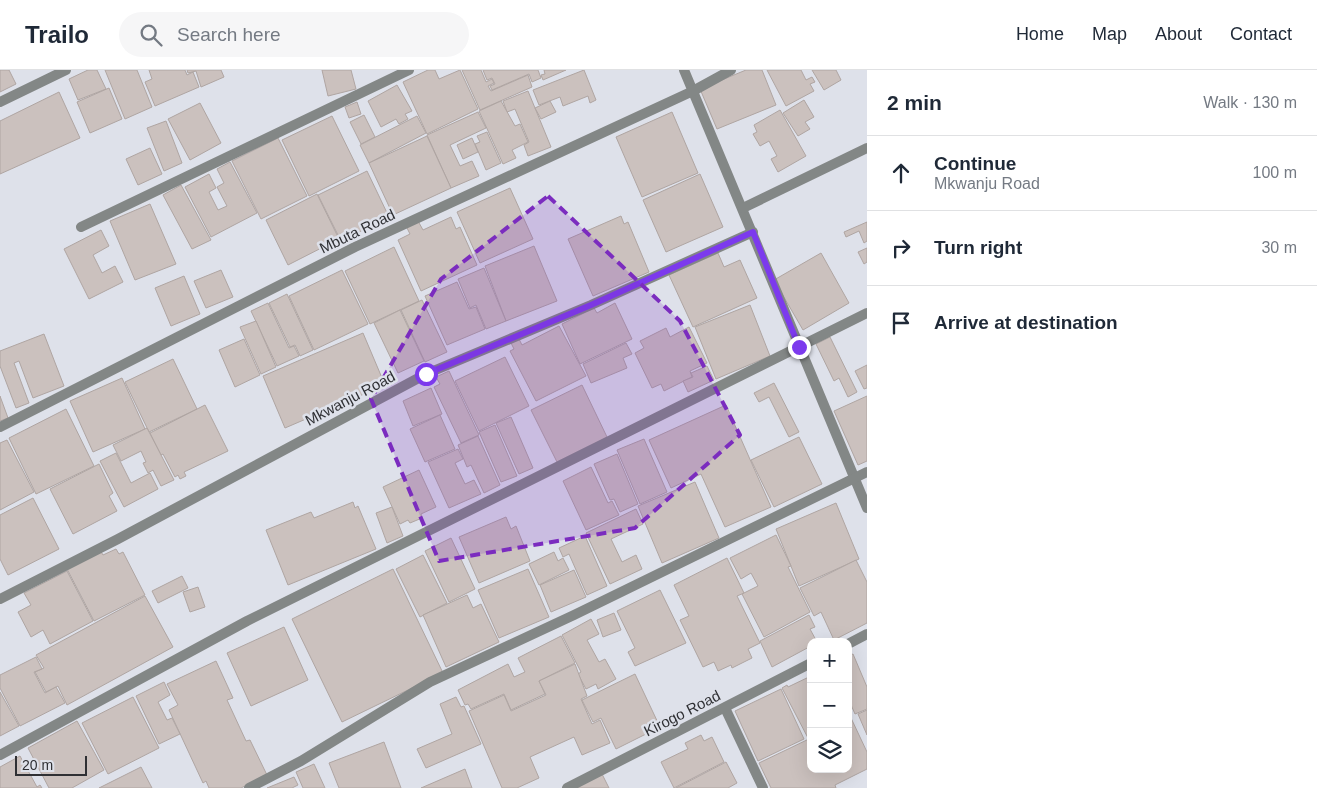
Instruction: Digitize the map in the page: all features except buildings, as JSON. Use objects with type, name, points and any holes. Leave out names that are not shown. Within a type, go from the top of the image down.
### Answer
[{"type":"street","points":[[0,102],[66,70]]},
{"type":"street","points":[[81,227],[410,70]]},
{"type":"street","points":[[684,70],[867,508]]},
{"type":"street","name":"Mbuta Road","points":[[0,427],[355,247],[692,91],[731,70]]},
{"type":"street","points":[[743,208],[867,148]]},
{"type":"street","name":"Mkwanju Road","points":[[0,599],[118,539],[426,374],[591,305],[753,232]]},
{"type":"street","points":[[0,755],[247,621],[867,313]]},
{"type":"street","points":[[249,788],[301,761],[430,682],[574,616],[867,472]]},
{"type":"street","points":[[852,642],[867,634]]},
{"type":"street","name":"Kirogo Road","points":[[567,788],[807,665]]},
{"type":"street","points":[[725,708],[762,788]]},
{"type":"highlighted area","points":[[548,196],[680,321],[740,435],[635,528],[439,561],[371,399],[441,279]]},
{"type":"route","points":[[426,374],[591,305],[753,232],[799,347]]}]
